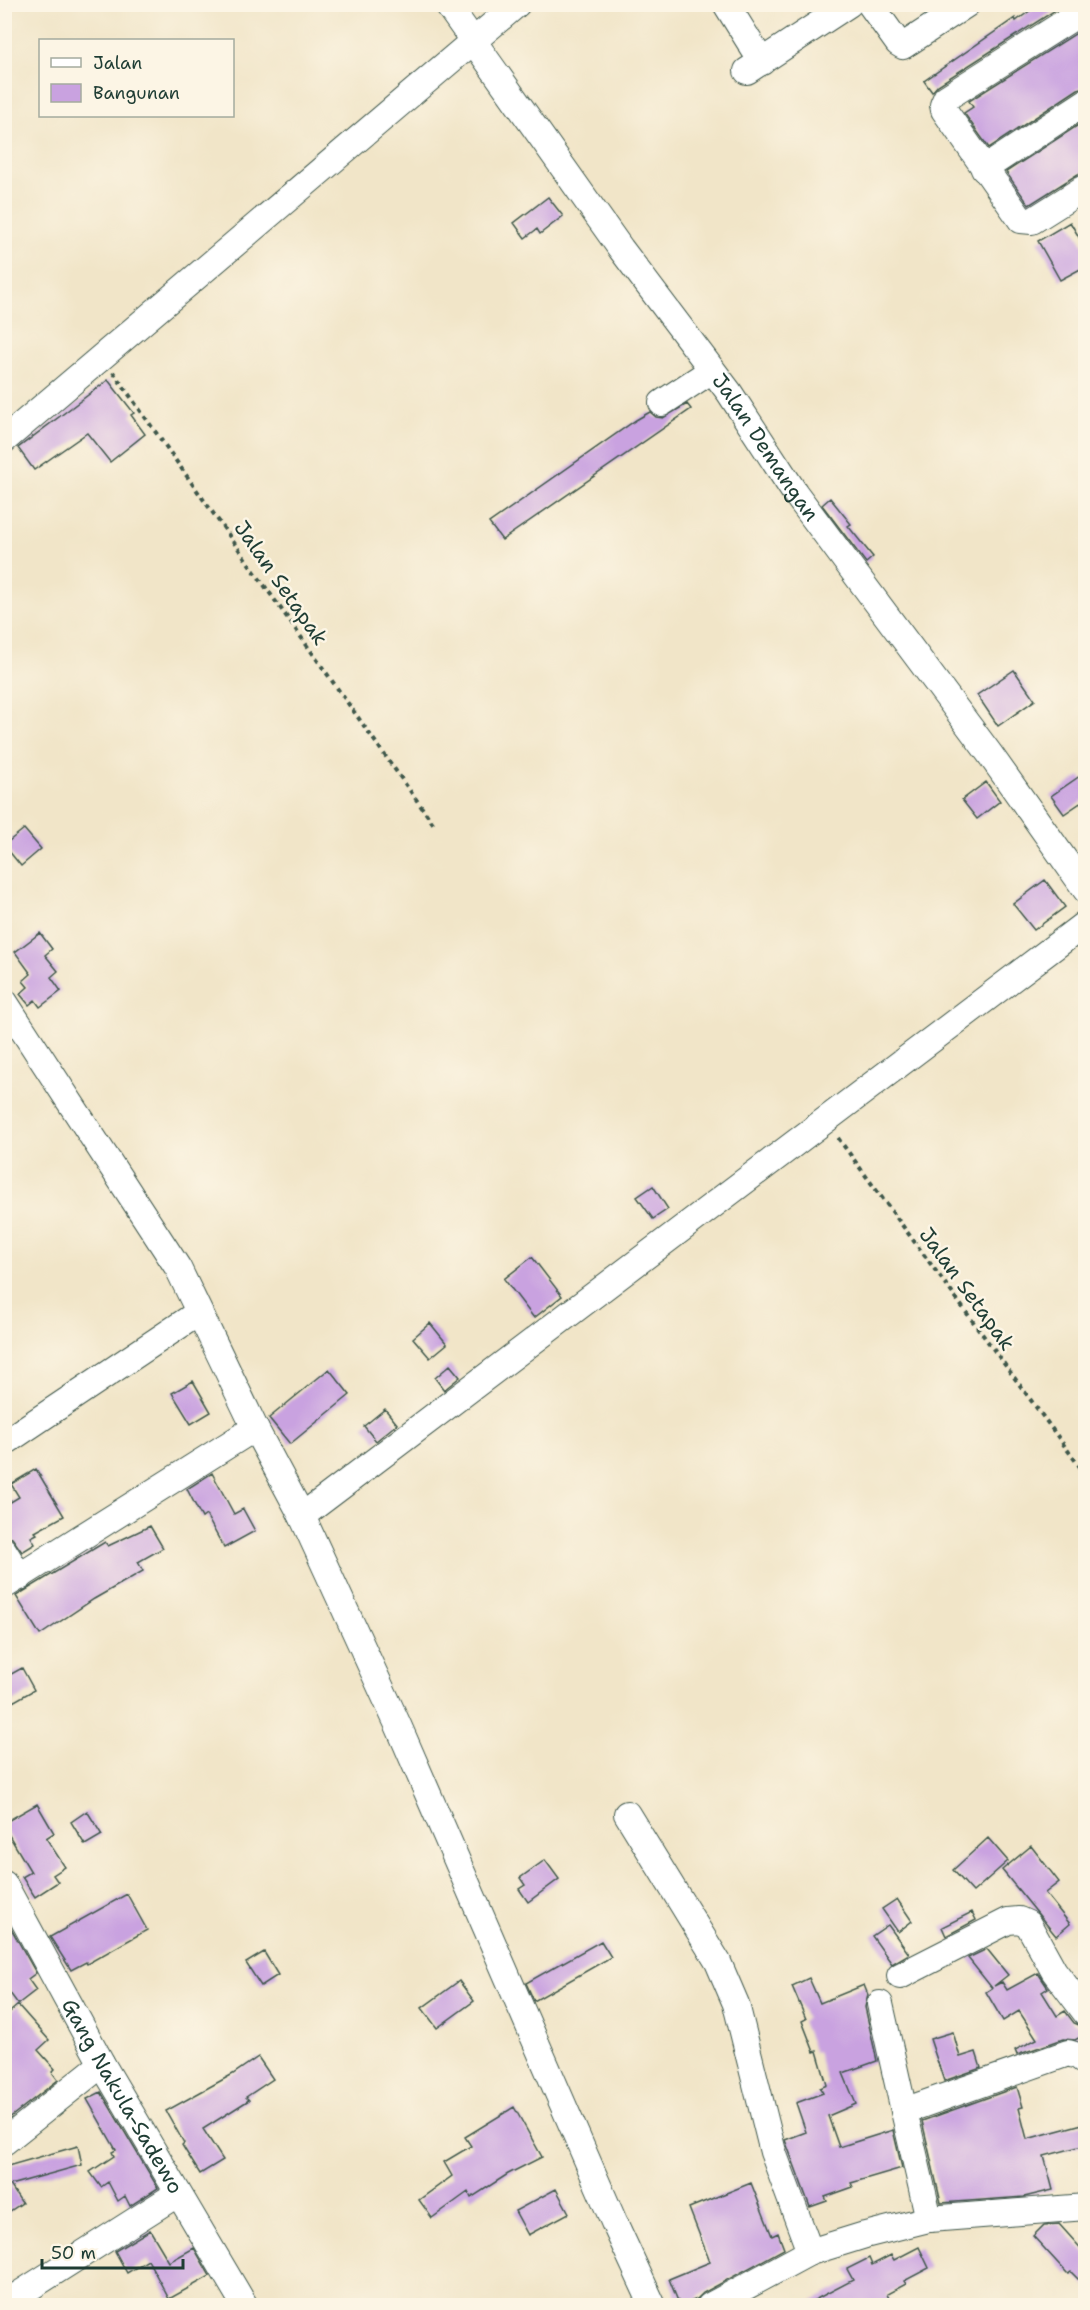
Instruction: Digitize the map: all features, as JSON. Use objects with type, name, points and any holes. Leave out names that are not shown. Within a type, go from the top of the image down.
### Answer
[{"type":"street","name":"Jalan Demangan","points":[[447,4],[621,249],[745,415],[795,493],[989,753],[1086,890]]},
{"type":"street","points":[[4,440],[517,4]]},
{"type":"street","points":[[726,4],[755,66],[849,4]]},
{"type":"street","points":[[870,4],[898,43],[903,46],[967,4]]},
{"type":"street","points":[[1086,9],[944,101],[944,110],[1016,216],[1025,222],[1032,221],[1086,187]]},
{"type":"street","points":[[984,169],[1086,102]]},
{"type":"street","points":[[662,403],[712,370]]},
{"type":"street","points":[[302,1516],[1086,922]]},
{"type":"street","points":[[4,1001],[178,1268],[255,1428],[302,1516],[398,1725],[614,2222],[653,2306]]},
{"type":"street","points":[[4,1443],[198,1313]]},
{"type":"street","points":[[4,1551],[12,1582],[255,1428]]},
{"type":"street","points":[[627,1814],[718,1962],[727,1982],[736,2004],[778,2168],[810,2252]]},
{"type":"street","name":"Gang Nakula-Sadewo","points":[[5,1888],[102,2064],[245,2306]]},
{"type":"street","points":[[900,1976],[1008,1921],[1019,1920],[1028,1924],[1054,1971],[1086,2013]]},
{"type":"street","points":[[880,2004],[929,2219]]},
{"type":"street","points":[[904,2111],[1068,2054],[1078,2056],[1085,2061]]},
{"type":"street","points":[[4,2142],[102,2064]]},
{"type":"street","points":[[4,2304],[177,2194]]},
{"type":"street","points":[[710,2306],[810,2252],[865,2235],[929,2219],[1086,2207]]},
{"type":"path","name":"Jalan Setapak","points":[[103,357],[435,826]]},
{"type":"path","name":"Jalan Setapak","points":[[825,1120],[1086,1475]]},
{"type":"building","points":[[1039,4],[1065,4],[938,85],[932,92],[924,81]]},
{"type":"building","points":[[1086,27],[1086,87],[1078,89],[989,148],[964,113],[973,107],[969,101]]},
{"type":"building","points":[[1086,120],[1086,172],[1078,174],[1029,205],[1006,172]]},
{"type":"building","points":[[548,197],[563,216],[540,234],[537,229],[525,238],[514,223]]},
{"type":"building","points":[[1070,222],[1086,249],[1086,266],[1060,280],[1038,241]]},
{"type":"building","points":[[108,380],[134,413],[131,415],[145,434],[110,462],[87,433],[34,470],[18,448]]},
{"type":"building","points":[[687,404],[691,409],[502,540],[489,523],[636,420],[650,412],[656,417],[663,418]]},
{"type":"building","points":[[830,498],[851,524],[848,526],[873,557],[866,563],[822,505]]},
{"type":"building","points":[[1014,670],[1035,700],[998,726],[977,695]]},
{"type":"building","points":[[1080,776],[1086,784],[1086,799],[1064,814],[1051,796]]},
{"type":"building","points":[[986,782],[1000,801],[977,819],[962,800]]},
{"type":"building","points":[[24,829],[41,849],[21,866],[4,845]]},
{"type":"building","points":[[1045,880],[1065,907],[1034,930],[1013,904]]},
{"type":"building","points":[[40,933],[52,949],[45,955],[58,971],[51,977],[61,991],[40,1007],[35,1000],[29,1005],[20,994],[28,987],[23,981],[31,974],[15,952]]},
{"type":"building","points":[[653,1186],[668,1209],[653,1219],[637,1197]]},
{"type":"building","points":[[532,1257],[562,1296],[534,1318],[504,1279]]},
{"type":"building","points":[[430,1323],[447,1344],[430,1358],[413,1338]]},
{"type":"building","points":[[450,1365],[460,1377],[444,1390],[435,1378]]},
{"type":"building","points":[[329,1369],[350,1395],[290,1444],[269,1418]]},
{"type":"building","points":[[193,1381],[211,1412],[191,1424],[172,1393]]},
{"type":"building","points":[[385,1409],[397,1424],[376,1441],[364,1426]]},
{"type":"building","points":[[36,1469],[64,1516],[35,1532],[37,1534],[31,1537],[35,1544],[22,1552],[12,1538],[4,1536],[4,1506],[19,1497],[11,1484]]},
{"type":"building","points":[[212,1473],[234,1514],[243,1509],[255,1531],[224,1548],[206,1515],[202,1518],[187,1489]]},
{"type":"building","points":[[150,1526],[163,1548],[138,1562],[143,1571],[94,1599],[40,1635],[16,1596],[105,1542],[108,1546]]},
{"type":"building","points":[[22,1668],[34,1690],[4,1707],[4,1678]]},
{"type":"building","points":[[37,1804],[54,1833],[46,1838],[65,1867],[53,1875],[58,1882],[35,1897],[22,1877],[31,1872],[4,1827],[4,1823]]},
{"type":"building","points":[[87,1811],[102,1835],[85,1845],[71,1822]]},
{"type":"building","points":[[988,1838],[1008,1861],[973,1892],[953,1870]]},
{"type":"building","points":[[1031,1846],[1059,1882],[1045,1893],[1070,1924],[1056,1936],[1002,1870]]},
{"type":"building","points":[[545,1860],[559,1879],[528,1902],[519,1889],[525,1885],[520,1878]]},
{"type":"building","points":[[127,1894],[147,1930],[87,1964],[86,1962],[71,1970],[50,1937]]},
{"type":"building","points":[[897,1899],[912,1921],[898,1932],[882,1909]]},
{"type":"building","points":[[972,1912],[976,1920],[946,1936],[942,1927]]},
{"type":"building","points":[[4,1916],[36,1973],[28,1979],[36,1990],[18,2004],[4,1985]]},
{"type":"building","points":[[888,1925],[909,1954],[892,1964],[872,1936]]},
{"type":"building","points":[[601,1941],[611,1957],[534,2001],[526,1983]]},
{"type":"building","points":[[987,1949],[1008,1975],[994,1986],[1002,1982],[1007,1990],[1038,1973],[1048,1988],[1042,1992],[1057,2016],[1065,2011],[1074,2023],[1086,2028],[1086,2034],[1075,2040],[1063,2039],[1017,2055],[1015,2050],[1037,2039],[1019,2011],[1003,2021],[986,1992],[992,1988],[968,1958]]},
{"type":"building","points":[[264,1952],[278,1975],[261,1986],[246,1963]]},
{"type":"building","points":[[809,1978],[820,2003],[864,1985],[868,1995],[865,2007],[877,2061],[843,2073],[856,2104],[828,2116],[839,2147],[893,2130],[902,2168],[851,2183],[853,2187],[825,2197],[827,2201],[810,2207],[785,2140],[806,2132],[796,2103],[823,2093],[820,2088],[827,2085],[817,2051],[814,2052],[802,2021],[806,2019],[792,1986]]},
{"type":"building","points":[[459,1981],[474,2001],[437,2028],[422,2008]]},
{"type":"building","points":[[18,2005],[49,2040],[38,2050],[55,2069],[52,2072],[58,2080],[4,2122],[4,2017]]},
{"type":"building","points":[[953,2032],[960,2057],[976,2052],[981,2068],[944,2081],[930,2039]]},
{"type":"building","points":[[258,2057],[273,2079],[246,2097],[249,2100],[203,2129],[223,2160],[200,2174],[182,2145],[184,2143],[166,2111],[233,2074]]},
{"type":"building","points":[[1017,2087],[1023,2107],[1019,2108],[1027,2139],[1086,2123],[1086,2145],[1044,2156],[1053,2190],[1024,2197],[941,2203],[922,2121]]},
{"type":"building","points":[[101,2092],[158,2188],[130,2206],[125,2196],[118,2201],[108,2182],[101,2187],[90,2172],[114,2156],[112,2152],[116,2150],[87,2099]]},
{"type":"building","points":[[514,2107],[542,2157],[508,2174],[471,2198],[468,2192],[432,2218],[419,2200],[452,2176],[444,2162],[471,2146],[465,2137]]},
{"type":"building","points":[[78,2146],[82,2165],[10,2185],[22,2203],[4,2215],[4,2167]]},
{"type":"building","points":[[751,2183],[772,2236],[778,2233],[784,2249],[703,2293],[697,2299],[680,2306],[669,2279],[710,2262],[689,2208]]},
{"type":"building","points":[[556,2189],[569,2213],[528,2235],[515,2211]]},
{"type":"building","points":[[1059,2224],[1086,2254],[1086,2287],[1071,2272],[1068,2274],[1033,2236],[1044,2225]]},
{"type":"building","points":[[150,2230],[169,2262],[194,2248],[210,2276],[169,2299],[148,2260],[127,2273],[115,2251]]},
{"type":"building","points":[[919,2247],[929,2268],[904,2281],[906,2284],[887,2294],[892,2306],[803,2306],[853,2280],[847,2269],[869,2258],[872,2265],[891,2255],[894,2260]]}]
